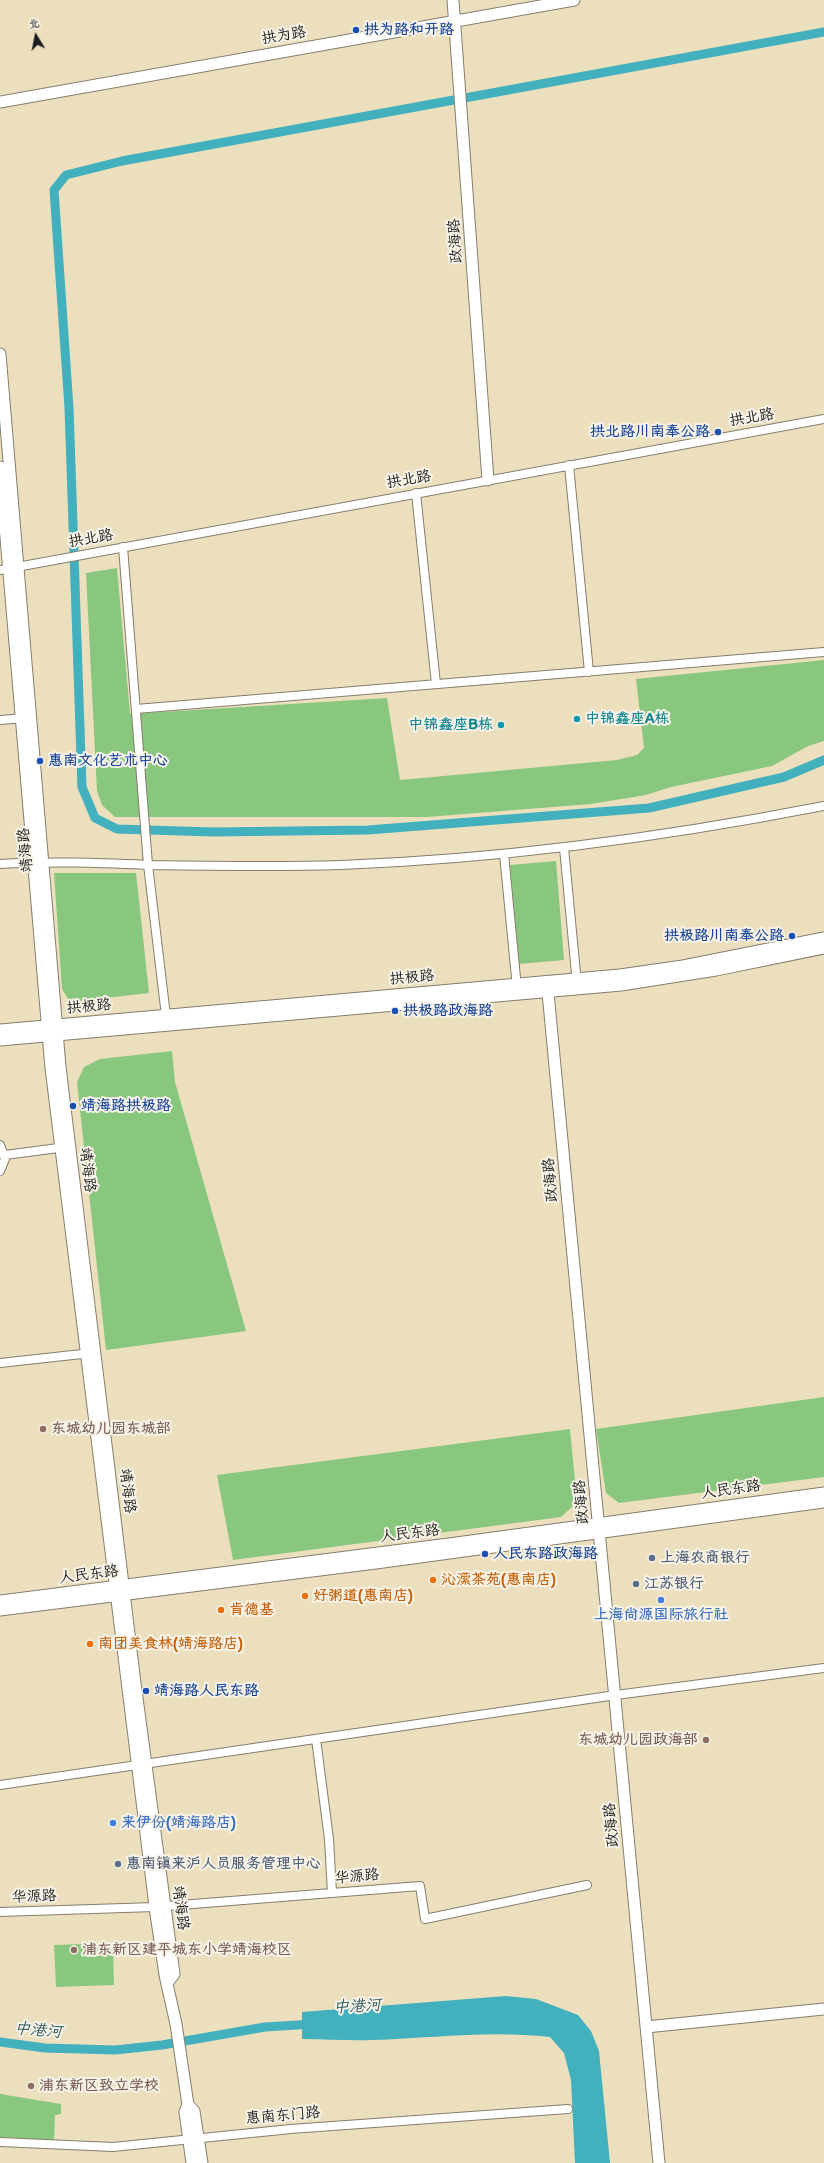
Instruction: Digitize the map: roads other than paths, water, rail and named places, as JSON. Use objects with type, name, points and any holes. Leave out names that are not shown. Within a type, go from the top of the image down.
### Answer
[{"type":"street","name":"政海路","points":[[452,0],[455,21],[488,480]]},
{"type":"street","name":"拱为路","points":[[0,102],[574,0]]},
{"type":"street","name":"靖海路","points":[[0,354],[9,568]]},
{"type":"street","name":"拱北路","points":[[9,568],[824,419]]},
{"type":"street","points":[[569,465],[589,672]]},
{"type":"street","name":"靖海路","points":[[0,467],[9,568],[26,718],[51,1031],[141,1765],[160,1907],[174,1974],[167,1983],[176,2024],[188,2105],[194,2111],[192,2163]]},
{"type":"street","points":[[416,493],[436,684]]},
{"type":"street","points":[[123,547],[148,865],[166,1016]]},
{"type":"street","points":[[136,709],[824,652]]},
{"type":"street","points":[[0,720],[26,718]]},
{"type":"street","points":[[0,864],[38,862],[148,865],[341,865],[504,854],[564,848],[714,826],[824,806]]},
{"type":"street","points":[[564,848],[577,984]]},
{"type":"street","points":[[504,854],[517,990]]},
{"type":"street","name":"拱极路","points":[[577,984],[683,966],[824,938]]},
{"type":"street","name":"拱极路","points":[[0,1030],[51,1031],[577,984],[685,976],[824,948]]},
{"type":"street","name":"政海路","points":[[548,987],[659,2163]]},
{"type":"street","name":"拱极路","points":[[0,1040],[51,1031],[166,1016],[517,990]]},
{"type":"street","points":[[0,1145],[5,1155],[4,1165],[0,1171]]},
{"type":"street","points":[[5,1155],[65,1147]]},
{"type":"street","points":[[0,1363],[90,1353]]},
{"type":"street","name":"人民东路","points":[[599,1528],[824,1493]]},
{"type":"street","name":"人民东路","points":[[0,1601],[119,1590],[599,1528],[824,1502]]},
{"type":"street","name":"人民东路","points":[[0,1610],[119,1590]]},
{"type":"street","points":[[0,1785],[616,1695],[824,1668]]},
{"type":"street","points":[[316,1739],[328,1840],[332,1893]]},
{"type":"street","name":"华源路","points":[[0,1912],[160,1907],[420,1886],[425,1919],[588,1885]]},
{"type":"street","points":[[646,2027],[824,2009]]},
{"type":"street","name":"惠南东门路","points":[[0,2142],[113,2147],[460,2115],[568,2109]]},
{"type":"street","name":"靖海路","points":[[193,2139],[202,2163]]},
{"type":"water","points":[[506,1996],[536,1999],[578,2015],[591,2031],[599,2051],[610,2163],[575,2163],[571,2080],[564,2053],[550,2037],[484,2034],[364,2040],[302,2039],[302,2012]]},
{"type":"waterway","points":[[824,32],[122,161],[66,175],[54,190],[69,408],[82,787],[95,818],[117,829],[214,832],[368,830],[649,808],[784,777],[824,760]]},
{"type":"waterway","name":"中港河","points":[[0,2042],[45,2048],[115,2050],[162,2045],[265,2027],[314,2024]]},
{"type":"place","name":"拱为路和开路","points":[[356,30]]},
{"type":"place","name":"拱北路川南奉公路","points":[[718,432]]},
{"type":"place","name":"中锦鑫座A栋","points":[[577,719]]},
{"type":"place","name":"中锦鑫座B栋","points":[[501,725]]},
{"type":"place","name":"惠南文化艺术中心","points":[[40,761]]},
{"type":"place","name":"拱极路川南奉公路","points":[[792,936]]},
{"type":"place","name":"拱极路政海路","points":[[395,1011]]},
{"type":"place","name":"靖海路拱极路","points":[[73,1106]]},
{"type":"place","name":"东城幼儿园东城部","points":[[43,1429]]},
{"type":"place","name":"人民东路政海路","points":[[485,1554]]},
{"type":"place","name":"上海农商银行","points":[[652,1558]]},
{"type":"place","name":"沁潆茶苑(惠南店)","points":[[433,1580]]},
{"type":"place","name":"江苏银行","points":[[636,1584]]},
{"type":"place","name":"好粥道(惠南店)","points":[[305,1596]]},
{"type":"place","name":"上海尚源国际旅行社","points":[[661,1600]]},
{"type":"place","name":"肯德基","points":[[221,1610]]},
{"type":"place","name":"南团美食林(靖海路店)","points":[[90,1644]]},
{"type":"place","name":"靖海路人民东路","points":[[146,1691]]},
{"type":"place","name":"东城幼儿园政海部","points":[[706,1740]]},
{"type":"place","name":"来伊份(靖海路店)","points":[[113,1823]]},
{"type":"place","name":"惠南镇来沪人员服务管理中心","points":[[118,1864]]},
{"type":"place","name":"浦东新区建平城东小学靖海校区","points":[[74,1950]]},
{"type":"place","name":"浦东新区致立学校","points":[[31,2086]]}]
